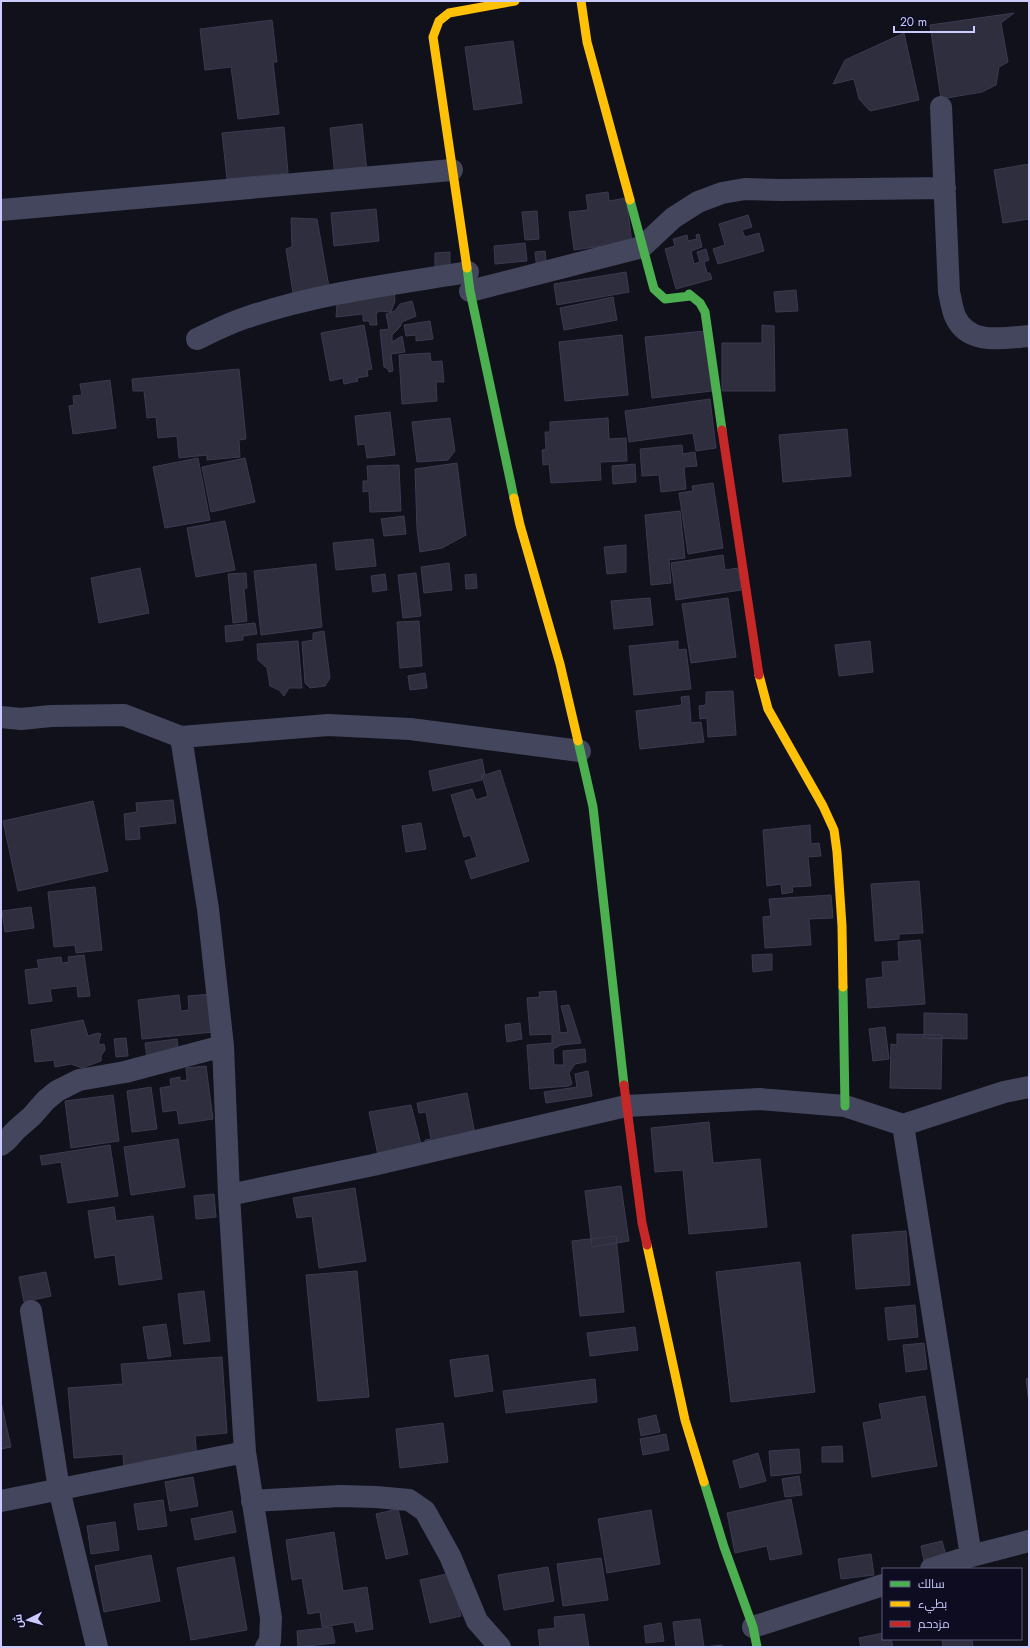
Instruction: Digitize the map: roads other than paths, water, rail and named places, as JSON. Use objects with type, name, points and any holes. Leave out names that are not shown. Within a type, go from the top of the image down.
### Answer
[{"type":"street","points":[[515,1],[449,12],[439,21],[433,37],[469,282],[520,525],[560,664],[593,807],[626,1106],[642,1223],[685,1420],[724,1547],[755,1637],[882,1585]]},
{"type":"street","points":[[581,1],[587,42],[654,289],[665,299],[690,296],[689,294],[700,303],[705,312],[758,672],[768,709],[834,830],[842,926],[845,1106]]},
{"type":"street","points":[[941,107],[949,292],[955,316],[961,326],[970,334],[982,338],[988,339],[1029,336]]},
{"type":"street","points":[[1,210],[452,170]]},
{"type":"street","points":[[197,339],[247,317],[296,303],[356,291],[469,282],[642,247],[673,218],[698,202],[722,193],[745,189],[945,188]]},
{"type":"street","points":[[1,717],[21,719],[51,716],[124,715],[181,737],[328,725],[410,729],[580,751]]},
{"type":"street","points":[[181,737],[208,909],[223,1046],[229,1195],[245,1452],[271,1618],[270,1641],[266,1647]]},
{"type":"street","points":[[1,1145],[6,1142],[16,1130],[32,1116],[46,1100],[58,1091],[79,1080],[125,1072],[223,1046]]},
{"type":"street","points":[[229,1195],[373,1165],[626,1106],[760,1099],[845,1106],[903,1125],[1004,1092],[1029,1087]]},
{"type":"street","points":[[903,1125],[971,1556]]},
{"type":"street","points":[[30,1311],[59,1489],[97,1647]]},
{"type":"street","points":[[1,1501],[245,1452]]},
{"type":"street","points":[[252,1501],[340,1496],[409,1500],[425,1511],[450,1556],[477,1622],[500,1647]]},
{"type":"street","points":[[934,1568],[971,1556],[1029,1541]]}]
